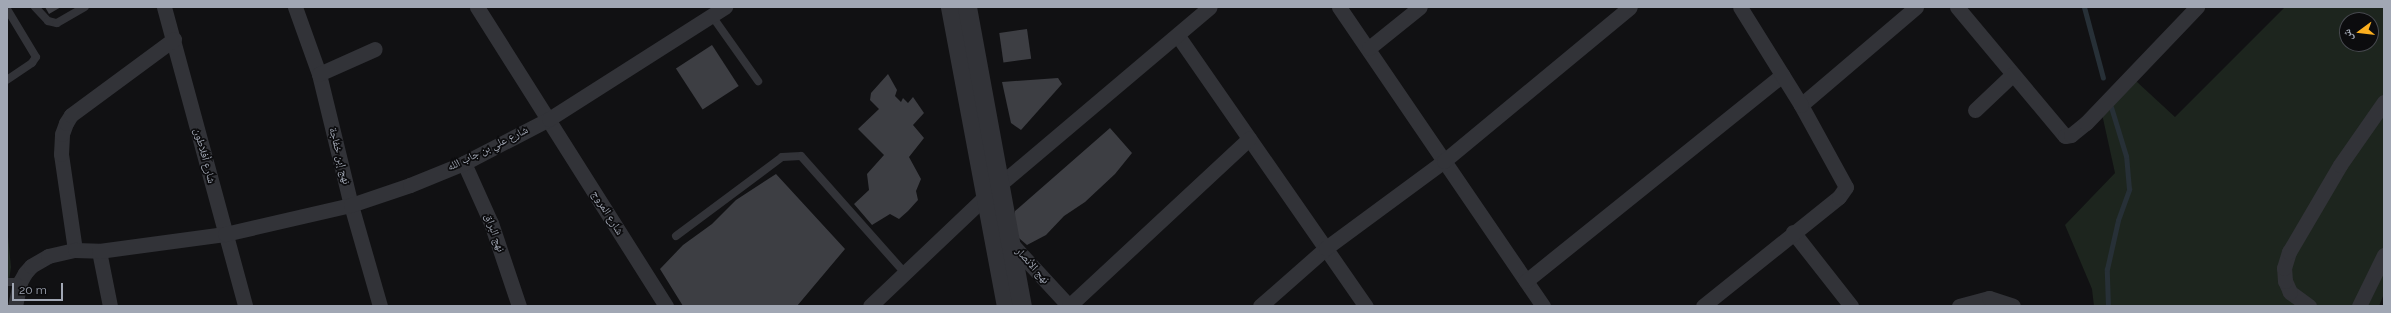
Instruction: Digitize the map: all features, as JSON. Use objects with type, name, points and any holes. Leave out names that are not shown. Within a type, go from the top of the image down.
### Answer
[{"type":"street","name":"شارع أفلاطون","points":[[164,7],[174,39],[245,306]]},
{"type":"street","name":"نهج إبن خفاجة","points":[[295,7],[318,74],[351,205],[380,306]]},
{"type":"street","name":"شارع المروج","points":[[477,7],[666,306]]},
{"type":"street","name":"شارع علي بن جاب الله","points":[[13,282],[31,266],[48,256],[75,250],[99,251],[225,234],[351,205],[410,185],[464,163],[549,119],[726,7]]},
{"type":"street","points":[[950,7],[992,192],[1010,240],[1022,306]]},
{"type":"street","points":[[967,7],[992,192],[992,230],[1006,306]]},
{"type":"street","points":[[870,306],[904,272],[992,192],[1178,36],[1210,7]]},
{"type":"street","points":[[1339,7],[1369,48],[1543,306]]},
{"type":"street","points":[[1369,48],[1420,7]]},
{"type":"street","points":[[1260,306],[1326,248],[1444,161],[1630,7]]},
{"type":"street","points":[[1704,306],[1793,232],[1839,197],[1846,187],[1801,105],[1740,7]]},
{"type":"street","points":[[1801,105],[1916,7]]},
{"type":"street","points":[[1957,7],[2061,132],[2071,135],[2086,123],[2197,7]]},
{"type":"street","points":[[1178,36],[1366,306]]},
{"type":"street","points":[[75,250],[61,154],[62,134],[66,123],[72,115],[174,39]]},
{"type":"street","points":[[318,74],[375,49]]},
{"type":"street","points":[[1975,110],[2013,74]]},
{"type":"street","points":[[1526,281],[1782,75]]},
{"type":"street","points":[[2309,306],[2290,292],[2285,281],[2284,268],[2290,252],[2340,165],[2384,102]]},
{"type":"street","points":[[1069,306],[1249,139]]},
{"type":"street","name":"نهج البراق","points":[[464,163],[491,223],[519,306]]},
{"type":"street","name":"نهج الأنصار","points":[[992,230],[1010,240],[1069,306]]},
{"type":"street","points":[[1793,232],[1851,306]]},
{"type":"street","points":[[99,251],[110,306]]},
{"type":"street","points":[[2359,306],[2384,255]]},
{"type":"street","points":[[13,282],[15,306]]},
{"type":"street","points":[[1959,306],[1989,298],[2013,306]]},
{"type":"lane","points":[[35,7],[48,21],[57,23],[85,7]]},
{"type":"lane","points":[[7,8],[36,57],[32,63],[7,80]]},
{"type":"lane","points":[[712,16],[758,81]]},
{"type":"lane","points":[[676,236],[782,158],[801,156],[904,272]]},
{"type":"shaded area","points":[[2285,7],[2384,7],[2384,294],[2379,306],[2094,306],[2092,289],[2065,225],[2115,173],[2102,114],[2136,81],[2175,117]]},
{"type":"shaded area","points":[[7,226],[11,267],[7,294]]},
{"type":"building","points":[[45,7],[61,7],[49,14]]},
{"type":"building","points":[[1027,29],[1031,59],[1003,63],[999,33]]},
{"type":"building","points":[[712,45],[739,86],[703,110],[676,68]]},
{"type":"building","points":[[888,74],[897,90],[895,96],[901,102],[903,98],[908,103],[913,97],[924,113],[913,125],[924,138],[909,157],[921,179],[916,191],[918,200],[908,211],[899,219],[890,214],[872,225],[854,204],[869,190],[867,174],[884,155],[858,129],[879,109],[870,100],[871,93]]},
{"type":"building","points":[[1058,78],[1062,84],[1021,130],[1011,123],[1002,82]]},
{"type":"building","points":[[1110,128],[1132,153],[1115,174],[1085,202],[1064,216],[1046,235],[1027,245],[1013,233],[1015,211]]},
{"type":"building","points":[[776,174],[845,249],[797,306],[683,306],[660,269],[683,245],[712,224],[736,200]]},
{"type":"waterway","points":[[2084,7],[2103,78]]},
{"type":"waterway","points":[[2108,306],[2107,269],[2118,220],[2129,189],[2126,156],[2111,107]]}]
